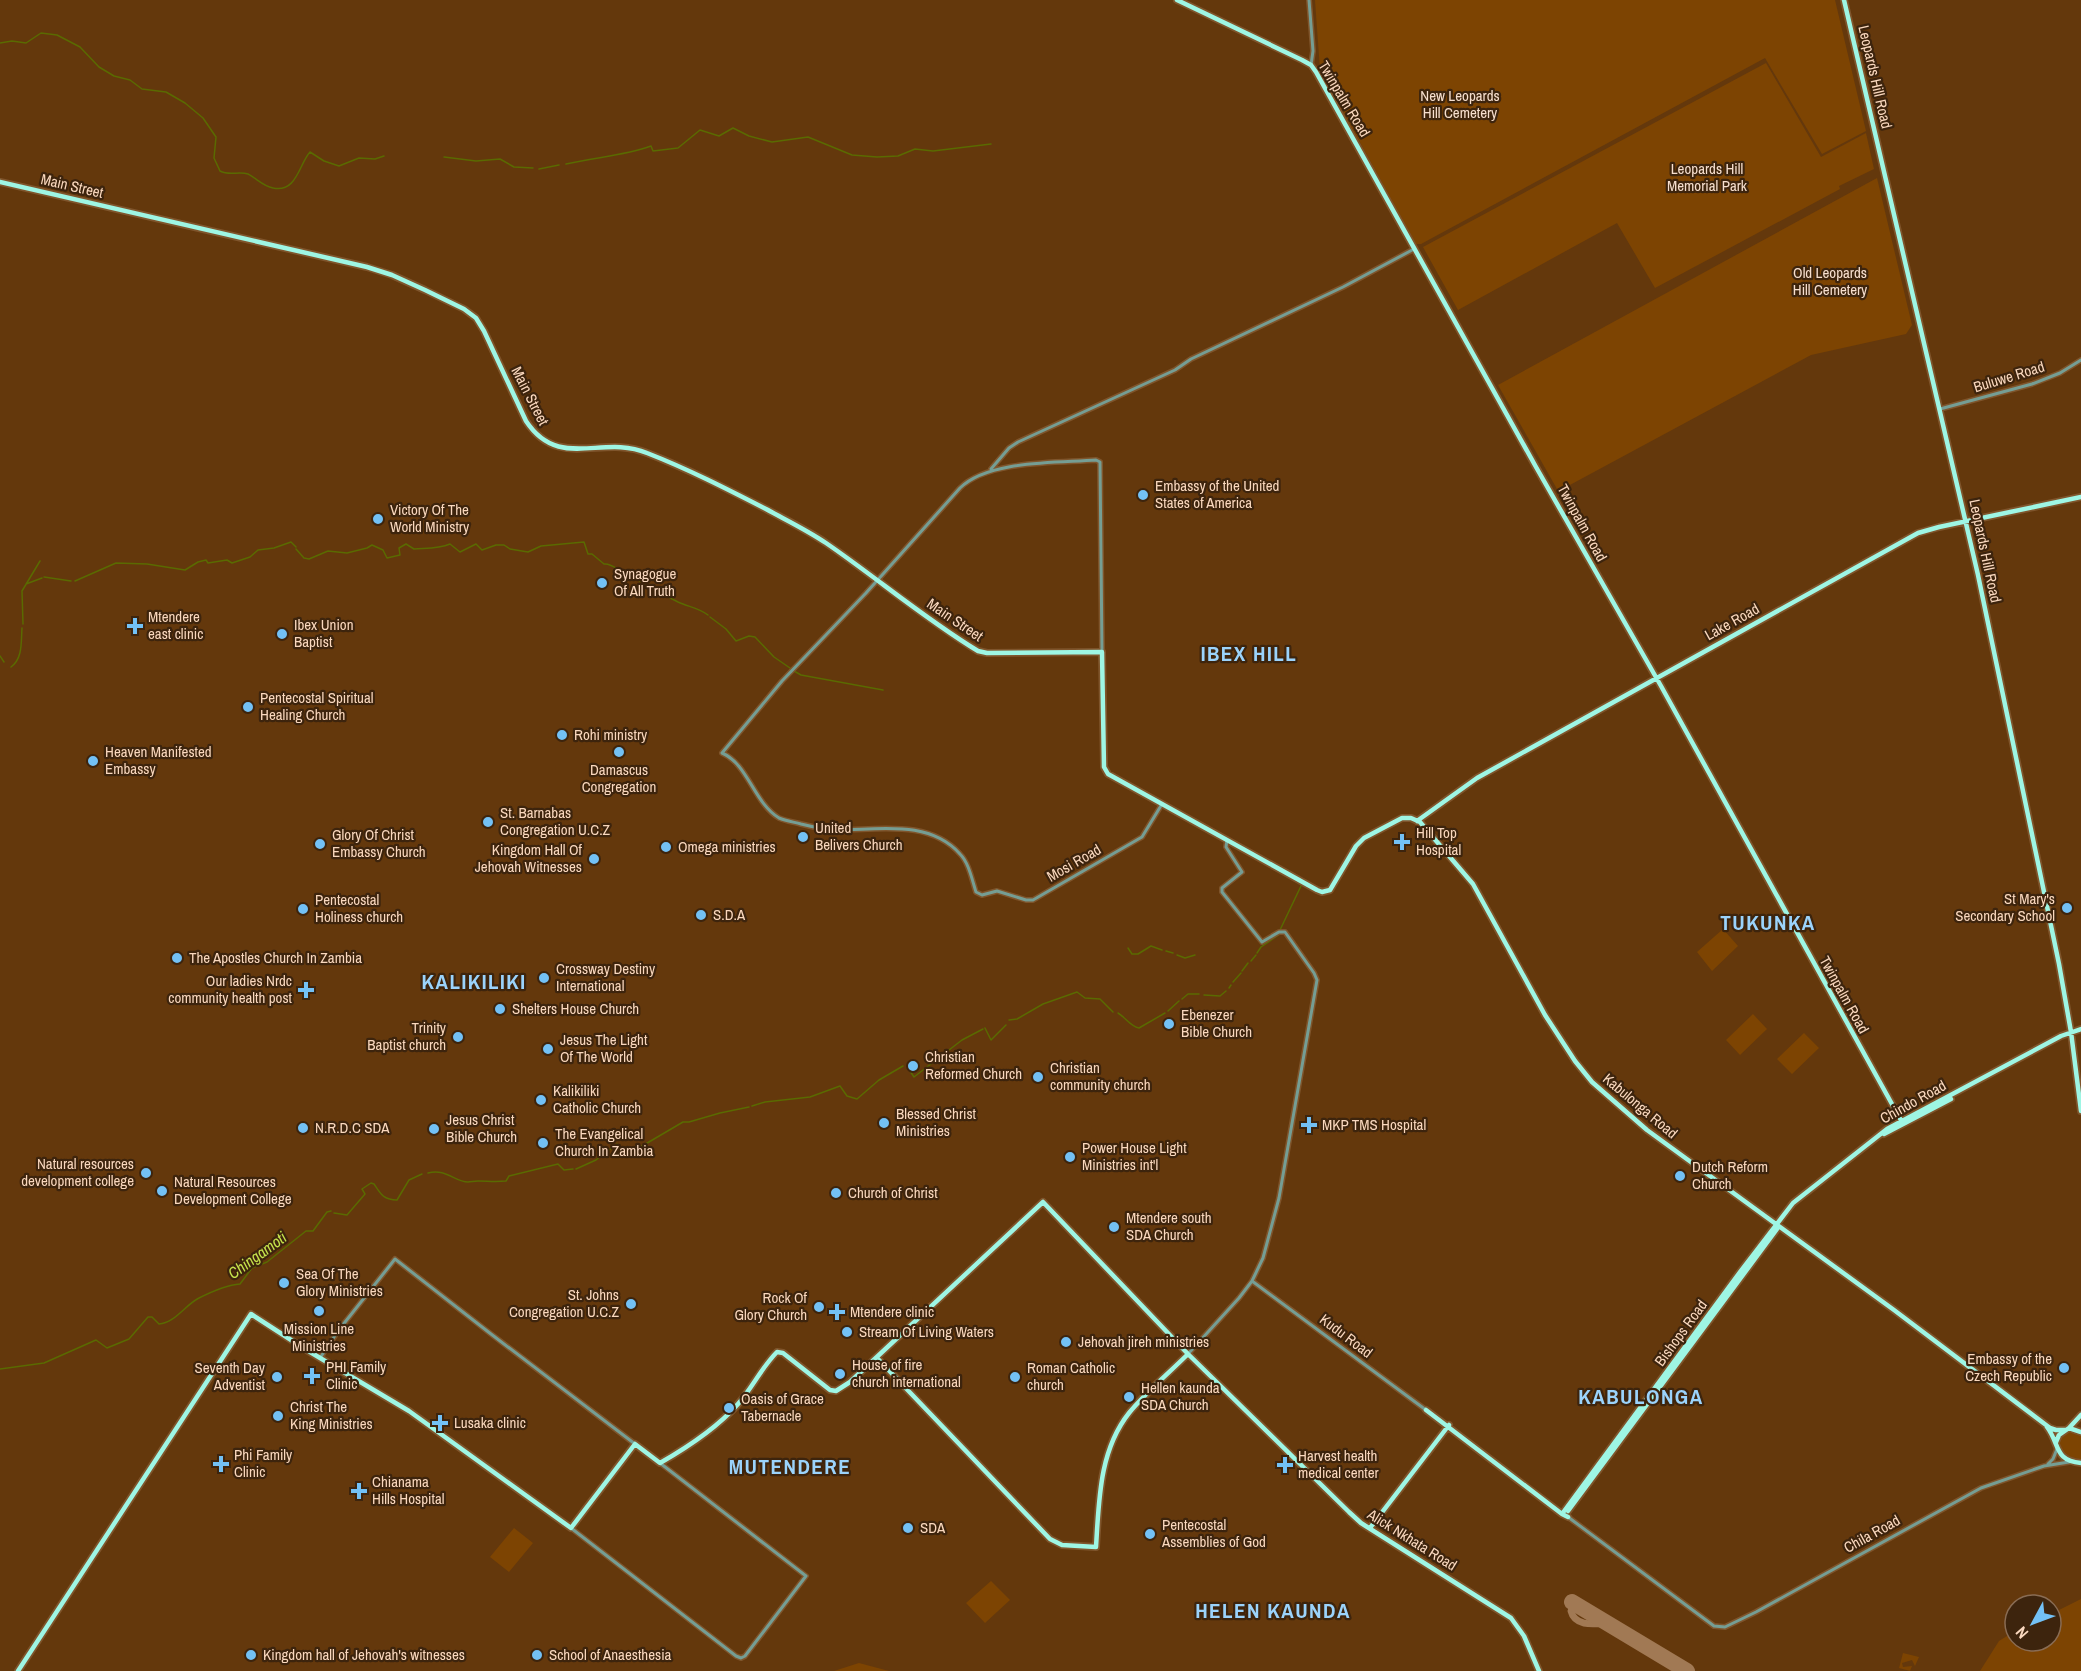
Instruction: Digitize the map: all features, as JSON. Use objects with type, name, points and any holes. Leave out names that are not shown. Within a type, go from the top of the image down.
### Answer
[{"type":"main road","name":"Twinpalm Road","points":[[1177,0],[1311,64],[1661,686],[1902,1123]]},
{"type":"main road","name":"Leopards Hill Road","points":[[1844,0],[1964,512],[2070,1024],[2081,1111]]},
{"type":"main road","name":"Main Street","points":[[0,182],[367,267],[409,283],[464,309],[476,318],[526,421],[536,436],[545,442],[565,449],[617,447],[645,452],[729,490],[827,543],[953,635],[982,653],[1102,652]]},
{"type":"main road","name":"Lake Road","points":[[1417,820],[1470,782],[1918,533],[2081,497]]},
{"type":"main road","points":[[1964,512],[1975,520],[1969,525],[1968,531],[1966,526],[1957,524],[1964,512]]},
{"type":"main road","points":[[1102,652],[1105,769],[1114,779],[1317,890],[1326,892],[1332,887],[1356,846],[1364,838],[1398,819],[1407,817],[1417,820]]},
{"type":"main road","points":[[1648,682],[1650,670]]},
{"type":"main road","points":[[1661,686],[1660,680],[1663,674]]},
{"type":"main road","name":"Kabulonga Road","points":[[1417,820],[1473,884],[1545,1015],[1575,1061],[1592,1082],[1647,1130],[1923,1331],[2043,1423],[2052,1429],[2081,1432]]},
{"type":"main road","points":[[2070,1024],[2080,1031],[2072,1042],[2064,1036],[2070,1024]]},
{"type":"main road","name":"Chindo Road","points":[[1778,1226],[1793,1203],[1875,1137],[2064,1036],[2080,1031]]},
{"type":"main road","name":"Alick Nkhata Road","points":[[878,1359],[1043,1202],[1188,1354],[1349,1512],[1371,1529],[1511,1618],[1524,1636],[1539,1671]]},
{"type":"main road","name":"Bishops Road","points":[[1565,1514],[1778,1226]]},
{"type":"main road","points":[[18,1671],[251,1314],[409,1411],[571,1528],[635,1444],[660,1463],[704,1435],[738,1405],[777,1352],[783,1353],[833,1392],[850,1382],[878,1359],[1050,1539],[1062,1545],[1096,1547],[1103,1474],[1114,1438],[1129,1413],[1188,1354]]},
{"type":"main road","points":[[1426,1410],[1441,1427],[1439,1437]]},
{"type":"main road","name":"Kudu Road","points":[[1426,1410],[1565,1514]]},
{"type":"main road","points":[[2057,1447],[2058,1437],[2081,1415]]},
{"type":"main road","name":"Kabulonga Road","points":[[2043,1423],[2050,1431],[2061,1455],[2071,1462]]},
{"type":"main road","points":[[1371,1529],[1449,1427]]},
{"type":"main road","points":[[1371,1529],[1439,1437],[1449,1427]]},
{"type":"main road","name":"Kudu Road","points":[[1449,1427],[1565,1514]]},
{"type":"main road","points":[[2071,1462],[2081,1463]]},
{"type":"main road","points":[[1558,1508],[1569,1507],[1573,1521]]},
{"type":"street","points":[[1309,0],[1313,51],[1311,64]]},
{"type":"street","points":[[877,580],[964,484],[998,463],[1006,451],[1018,442],[1175,370],[1191,358],[1334,291],[1415,249]]},
{"type":"street","name":"Buluwe Road","points":[[1940,409],[2032,384],[2060,373],[2081,360]]},
{"type":"street","points":[[987,471],[1058,462],[1096,460],[1100,462],[1102,652]]},
{"type":"street","points":[[998,463],[1001,468]]},
{"type":"street","name":"Mosi Road","points":[[877,580],[787,675],[722,753],[731,757],[752,788],[779,818],[837,830],[892,829],[924,832],[933,835],[960,853],[981,896],[997,891],[1033,900],[1142,837],[1162,804]]},
{"type":"street","points":[[1188,1354],[1224,1316],[1252,1281],[1265,1252],[1279,1198],[1307,1042],[1316,976],[1285,932],[1279,932],[1263,943],[1222,892],[1222,888],[1242,872],[1226,847],[1227,840]]},
{"type":"street","points":[[320,1358],[338,1331],[395,1259],[635,1444]]},
{"type":"street","name":"Kudu Road","points":[[1252,1281],[1426,1410]]},
{"type":"street","points":[[2044,1466],[2053,1459],[2057,1447]]},
{"type":"street","name":"Chila Road","points":[[1714,1626],[1723,1628],[1730,1626],[1981,1488],[2044,1466],[2071,1462]]},
{"type":"street","points":[[571,1528],[736,1656],[741,1658],[745,1656],[806,1576],[660,1463]]},
{"type":"street","name":"Kudu Road","points":[[1565,1514],[1714,1626]]},
{"type":"green space","name":"New Leopards Hill Cemetery","points":[[1315,0],[1835,0],[1866,131],[1822,154],[1765,58],[1421,244],[1416,244],[1320,70]]},
{"type":"green space","name":"Leopards Hill Memorial Park","points":[[1766,63],[1821,157],[1866,133],[1874,169],[1655,288],[1617,223],[1458,310],[1423,247]]},
{"type":"green space","name":"Old Leopards Hill Cemetery","points":[[1877,178],[1912,325],[1906,334],[1811,355],[1568,486],[1557,489],[1498,385]]},
{"type":"green space","points":[[1723,929],[1738,946],[1712,971],[1697,952]]},
{"type":"green space","points":[[1753,1014],[1767,1029],[1740,1055],[1726,1040]]},
{"type":"green space","points":[[1804,1033],[1819,1048],[1792,1074],[1777,1059]]},
{"type":"green space","points":[[2072,1430],[2081,1434],[2081,1460],[2064,1455],[2058,1444],[2059,1437]]},
{"type":"green space","points":[[514,1528],[533,1543],[509,1572],[490,1557]]},
{"type":"green space","points":[[991,1581],[1010,1600],[985,1623],[966,1603]]},
{"type":"green space","points":[[2081,1599],[2081,1671],[1980,1671],[1999,1641],[2003,1638],[2003,1653],[2063,1653],[2063,1608]]},
{"type":"green space","points":[[1903,1653],[1919,1657],[1915,1666],[1912,1660],[1902,1663],[1903,1667],[1912,1666],[1910,1671],[1899,1668]]},
{"type":"green space","points":[[859,1663],[889,1671],[834,1671]]},
{"type":"waterway","points":[[0,43],[12,41],[26,43],[41,33],[57,35],[80,47],[99,67],[114,76],[130,80],[142,89],[166,92],[185,103],[203,118],[216,137],[214,158],[220,171],[248,174],[269,187],[281,188],[292,182],[310,152],[324,161],[339,166],[359,158],[375,159],[384,156]]},
{"type":"waterway","points":[[566,164],[651,146],[653,151],[678,148],[700,130],[719,136],[733,128],[749,136],[772,142],[808,137],[852,155],[877,157],[898,156],[915,149],[933,151],[991,144]]},
{"type":"waterway","points":[[444,157],[476,161],[500,159],[514,167],[533,168]]},
{"type":"waterway","points":[[539,169],[559,165]]},
{"type":"waterway","points":[[75,581],[116,563],[147,564],[185,570],[206,560],[208,563],[227,560],[232,563],[250,557],[258,550],[274,548],[291,542],[296,547]]},
{"type":"waterway","points":[[296,549],[304,558],[309,559],[328,551],[347,553],[372,545],[383,550],[387,558],[400,555],[399,548],[406,544],[414,549],[436,548],[450,544],[460,552],[476,544],[482,550],[504,545],[510,549],[528,552],[541,546],[584,542],[588,554],[592,554],[604,564],[708,615]]},
{"type":"waterway","points":[[23,624],[22,591],[40,561]]},
{"type":"waterway","points":[[44,577],[71,581]]},
{"type":"waterway","points":[[26,584],[42,578]]},
{"type":"waterway","points":[[710,617],[726,629],[736,641],[749,636],[755,637],[774,657],[790,668]]},
{"type":"waterway","points":[[11,667],[18,659],[22,628]]},
{"type":"waterway","points":[[0,656],[4,662]]},
{"type":"waterway","points":[[794,671],[801,675],[883,690]]},
{"type":"waterway","points":[[1280,930],[1301,886]]},
{"type":"waterway","points":[[1257,953],[1261,947],[1280,934]]},
{"type":"waterway","points":[[1128,948],[1132,954],[1138,954],[1151,946],[1162,950]]},
{"type":"waterway","points":[[1166,951],[1173,953]]},
{"type":"waterway","points":[[1177,955],[1185,958],[1195,955]]},
{"type":"waterway","points":[[1251,961],[1256,955]]},
{"type":"waterway","points":[[1242,971],[1248,963]]},
{"type":"waterway","points":[[1233,982],[1241,973]]},
{"type":"waterway","points":[[1204,995],[1220,996],[1226,991]]},
{"type":"waterway","points":[[1009,1020],[1017,1019],[1043,1004],[1077,992],[1085,998],[1100,999],[1113,1012]]},
{"type":"waterway","points":[[1182,999],[1188,994],[1199,994]]},
{"type":"waterway","points":[[1168,1011],[1179,1001]]},
{"type":"waterway","points":[[1118,1013],[1133,1026],[1139,1028],[1165,1013]]},
{"type":"waterway","name":"Chingamoti","points":[[985,1028],[991,1040],[1006,1025]]},
{"type":"waterway","name":"Chingamoti","points":[[908,1068],[914,1077],[962,1040],[983,1029]]},
{"type":"waterway","name":"Chingamoti","points":[[752,1106],[765,1102],[810,1097],[840,1086],[847,1096],[857,1099],[879,1080],[903,1066]]},
{"type":"waterway","name":"Chingamoti","points":[[625,1150],[634,1147],[637,1149],[683,1122],[749,1107]]},
{"type":"waterway","name":"Chingamoti","points":[[576,1169],[596,1160],[617,1144],[622,1150]]},
{"type":"waterway","name":"Chingamoti","points":[[428,1173],[440,1172],[468,1182],[506,1181],[509,1176],[558,1164],[564,1170],[573,1169]]},
{"type":"waterway","name":"Chingamoti","points":[[334,1213],[347,1215],[365,1194],[362,1189],[371,1183],[385,1198],[397,1200],[409,1180],[422,1174]]},
{"type":"waterway","name":"Chingamoti","points":[[0,1369],[44,1363],[96,1340],[107,1348],[129,1339],[148,1317],[152,1317],[159,1324],[165,1323],[199,1298],[224,1287],[240,1284],[252,1268],[267,1262],[306,1231],[313,1231],[327,1212],[331,1211]]},
{"type":"taxiway","points":[[1576,1604],[1571,1611],[1576,1620],[1596,1624],[1607,1623]]},
{"type":"runway","points":[[1572,1602],[1687,1671]]},
{"type":"place","name":"Embassy of the United States of America","points":[[1143,495]]},
{"type":"place","name":"Victory Of The World Ministry","points":[[378,519]]},
{"type":"place","name":"Synagogue Of All Truth","points":[[602,583]]},
{"type":"place","name":"Mtendere east clinic","points":[[135,626]]},
{"type":"place","name":"Ibex Union Baptist","points":[[282,634]]},
{"type":"place","name":"Pentecostal Spiritual Healing Church","points":[[248,707]]},
{"type":"place","name":"Rohi ministry","points":[[562,735]]},
{"type":"place","name":"Damascus Congregation","points":[[619,752]]},
{"type":"place","name":"Heaven Manifested Embassy","points":[[93,761]]},
{"type":"place","name":"St. Barnabas Congregation U.C.Z","points":[[488,822]]},
{"type":"place","name":"United Belivers Church","points":[[803,837]]},
{"type":"place","name":"Hill Top Hospital","points":[[1402,842]]},
{"type":"place","name":"Glory Of Christ Embassy Church","points":[[320,844]]},
{"type":"place","name":"Omega ministries","points":[[666,847]]},
{"type":"place","name":"Kingdom Hall Of Jehovah Witnesses","points":[[594,859]]},
{"type":"place","name":"St Mary's Secondary School","points":[[2067,908]]},
{"type":"place","name":"Pentecostal Holiness church","points":[[303,909]]},
{"type":"place","name":"S.D.A","points":[[701,915]]},
{"type":"place","name":"The Apostles Church In Zambia","points":[[177,958]]},
{"type":"place","name":"Crossway Destiny International","points":[[544,978]]},
{"type":"place","name":"Our ladies Nrdc community health post","points":[[306,990]]},
{"type":"place","name":"Shelters House Church","points":[[500,1009]]},
{"type":"place","name":"Ebenezer Bible Church","points":[[1169,1024]]},
{"type":"place","name":"Trinity Baptist church","points":[[458,1037]]},
{"type":"place","name":"Jesus The Light Of The World","points":[[548,1049]]},
{"type":"place","name":"Christian Reformed Church","points":[[913,1066]]},
{"type":"place","name":"Christian community church","points":[[1038,1077]]},
{"type":"place","name":"Kalikiliki Catholic Church","points":[[541,1100]]},
{"type":"place","name":"Blessed Christ Ministries","points":[[884,1123]]},
{"type":"place","name":"MKP TMS Hospital","points":[[1309,1125]]},
{"type":"place","name":"N.R.D.C SDA","points":[[303,1128]]},
{"type":"place","name":"Jesus Christ Bible Church","points":[[434,1129]]},
{"type":"place","name":"The Evangelical Church In Zambia","points":[[543,1143]]},
{"type":"place","name":"Power House Light Ministries int'l","points":[[1070,1157]]},
{"type":"place","name":"Natural resources development college","points":[[146,1173]]},
{"type":"place","name":"Dutch Reform Church","points":[[1680,1176]]},
{"type":"place","name":"Natural Resources Development College","points":[[162,1191]]},
{"type":"place","name":"Church of Christ","points":[[836,1193]]},
{"type":"place","name":"Mtendere south SDA Church","points":[[1114,1227]]},
{"type":"place","name":"Sea Of The Glory Ministries","points":[[284,1283]]},
{"type":"place","name":"St. Johns Congregation U.C.Z","points":[[631,1304]]},
{"type":"place","name":"Rock Of Glory Church","points":[[819,1307]]},
{"type":"place","name":"Mission Line Ministries","points":[[319,1311]]},
{"type":"place","name":"Mtendere clinic","points":[[837,1312]]},
{"type":"place","name":"Stream Of Living Waters","points":[[847,1332]]},
{"type":"place","name":"Jehovah jireh ministries","points":[[1066,1342]]},
{"type":"place","name":"Embassy of the Czech Republic","points":[[2064,1368]]},
{"type":"place","name":"House of fire church international","points":[[840,1374]]},
{"type":"place","name":"PHI Family Clinic","points":[[312,1376]]},
{"type":"place","name":"Seventh Day Adventist","points":[[277,1377]]},
{"type":"place","name":"Roman Catholic church","points":[[1015,1377]]},
{"type":"place","name":"Hellen kaunda SDA Church","points":[[1129,1397]]},
{"type":"place","name":"Oasis of Grace Tabernacle","points":[[729,1408]]},
{"type":"place","name":"Christ The King Ministries","points":[[278,1416]]},
{"type":"place","name":"Lusaka clinic","points":[[440,1423]]},
{"type":"place","name":"Phi Family Clinic","points":[[221,1464]]},
{"type":"place","name":"Harvest health medical center","points":[[1285,1465]]},
{"type":"place","name":"Chianama Hills Hospital","points":[[359,1491]]},
{"type":"place","name":"SDA","points":[[908,1528]]},
{"type":"place","name":"Pentecostal Assemblies of God","points":[[1150,1534]]},
{"type":"place","name":"Kingdom hall of Jehovah's witnesses","points":[[251,1655]]},
{"type":"place","name":"School of Anaesthesia","points":[[537,1655]]},
{"type":"district","name":"IBEX HILL","points":[[1249,654]]},
{"type":"district","name":"TUKUNKA","points":[[1768,923]]},
{"type":"district","name":"KALIKILIKI","points":[[474,982]]},
{"type":"district","name":"KABULONGA","points":[[1641,1397]]},
{"type":"district","name":"MUTENDERE","points":[[790,1467]]},
{"type":"district","name":"HELEN KAUNDA","points":[[1273,1611]]}]
